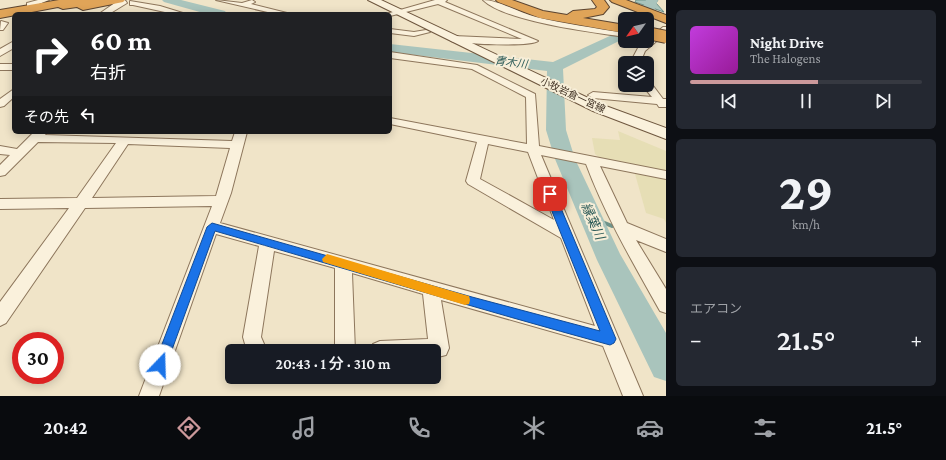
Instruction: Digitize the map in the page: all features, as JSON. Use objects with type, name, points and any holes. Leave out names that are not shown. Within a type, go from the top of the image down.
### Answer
[{"type":"highway","points":[[26,11],[77,0]]},
{"type":"highway","points":[[26,11],[97,0]]},
{"type":"highway","points":[[502,0],[540,14],[595,27],[618,29]]},
{"type":"highway","points":[[514,0],[540,11],[575,16],[599,12],[603,8],[598,0]]},
{"type":"highway","points":[[616,0],[666,20]]},
{"type":"highway","points":[[628,0],[666,13]]},
{"type":"highway","points":[[639,0],[666,13]]},
{"type":"highway","points":[[55,12],[118,1]]},
{"type":"highway","points":[[59,12],[118,1]]},
{"type":"highway","points":[[654,37],[666,37]]},
{"type":"main road","name":"小牧岩倉一宮線","points":[[361,0],[388,12]]},
{"type":"main road","name":"小牧岩倉一宮線","points":[[373,0],[389,12]]},
{"type":"main road","name":"小牧岩倉一宮線","points":[[392,14],[426,32],[454,41]]},
{"type":"main road","name":"小牧岩倉一宮線","points":[[392,14],[454,41],[576,102],[609,122],[666,142]]},
{"type":"main road","name":"小牧岩倉一宮線","points":[[576,102],[666,134]]},
{"type":"street","points":[[26,11],[30,5],[45,0]]},
{"type":"street","points":[[220,0],[277,12]]},
{"type":"street","points":[[243,5],[259,0]]},
{"type":"street","points":[[487,0],[510,10],[539,19],[595,27],[618,33]]},
{"type":"street","points":[[106,12],[123,3],[118,1]]},
{"type":"street","points":[[392,14],[441,1],[534,41],[454,41]]},
{"type":"street","points":[[133,3],[170,12]]},
{"type":"street","points":[[654,35],[666,29]]},
{"type":"street","points":[[392,31],[414,34],[426,32]]},
{"type":"street","points":[[654,39],[666,43]]},
{"type":"street","points":[[0,52],[12,45]]},
{"type":"street","points":[[392,55],[474,67],[531,96],[537,151],[567,234],[633,396]]},
{"type":"street","points":[[1,67],[12,67]]},
{"type":"street","points":[[653,92],[664,104]]},
{"type":"street","points":[[0,104],[12,94]]},
{"type":"street","points":[[593,95],[664,104]]},
{"type":"street","points":[[392,121],[666,176]]},
{"type":"street","points":[[0,172],[38,135],[94,136],[125,140],[239,139],[212,227],[148,396]]},
{"type":"street","points":[[0,317],[125,140]]},
{"type":"street","points":[[483,140],[473,181],[567,234]]},
{"type":"street","points":[[0,150],[20,152]]},
{"type":"street","points":[[588,161],[622,227],[666,305]]},
{"type":"street","points":[[0,204],[221,201]]},
{"type":"street","points":[[212,227],[431,290],[610,339]]},
{"type":"street","points":[[622,227],[666,246]]},
{"type":"street","points":[[254,344],[252,337],[268,242]]},
{"type":"street","points":[[343,264],[345,344]]},
{"type":"street","points":[[431,290],[438,344]]},
{"type":"shaded area","points":[[618,131],[666,151],[666,172],[601,159],[595,154],[592,138],[620,140]]},
{"type":"shaded area","points":[[635,174],[666,178],[666,223],[664,219],[646,213]]},
{"type":"water","points":[[636,0],[658,0],[656,3],[664,12],[635,2]]},
{"type":"waterway","name":"青木川","points":[[168,0],[213,12]]},
{"type":"waterway","name":"青木川","points":[[648,12],[652,0]]},
{"type":"waterway","name":"青木川","points":[[555,67],[618,36]]},
{"type":"waterway","name":"青木川","points":[[392,48],[555,67]]},
{"type":"waterway","name":"縁葉川","points":[[555,67],[556,130],[565,159],[610,260],[666,365]]},
{"type":"waterway","points":[[590,217],[612,226]]},
{"type":"slow traffic","points":[[327,259],[465,300]]},
{"type":"route","points":[[160,365],[212,227],[321,257],[472,302],[610,339],[550,194]]}]
